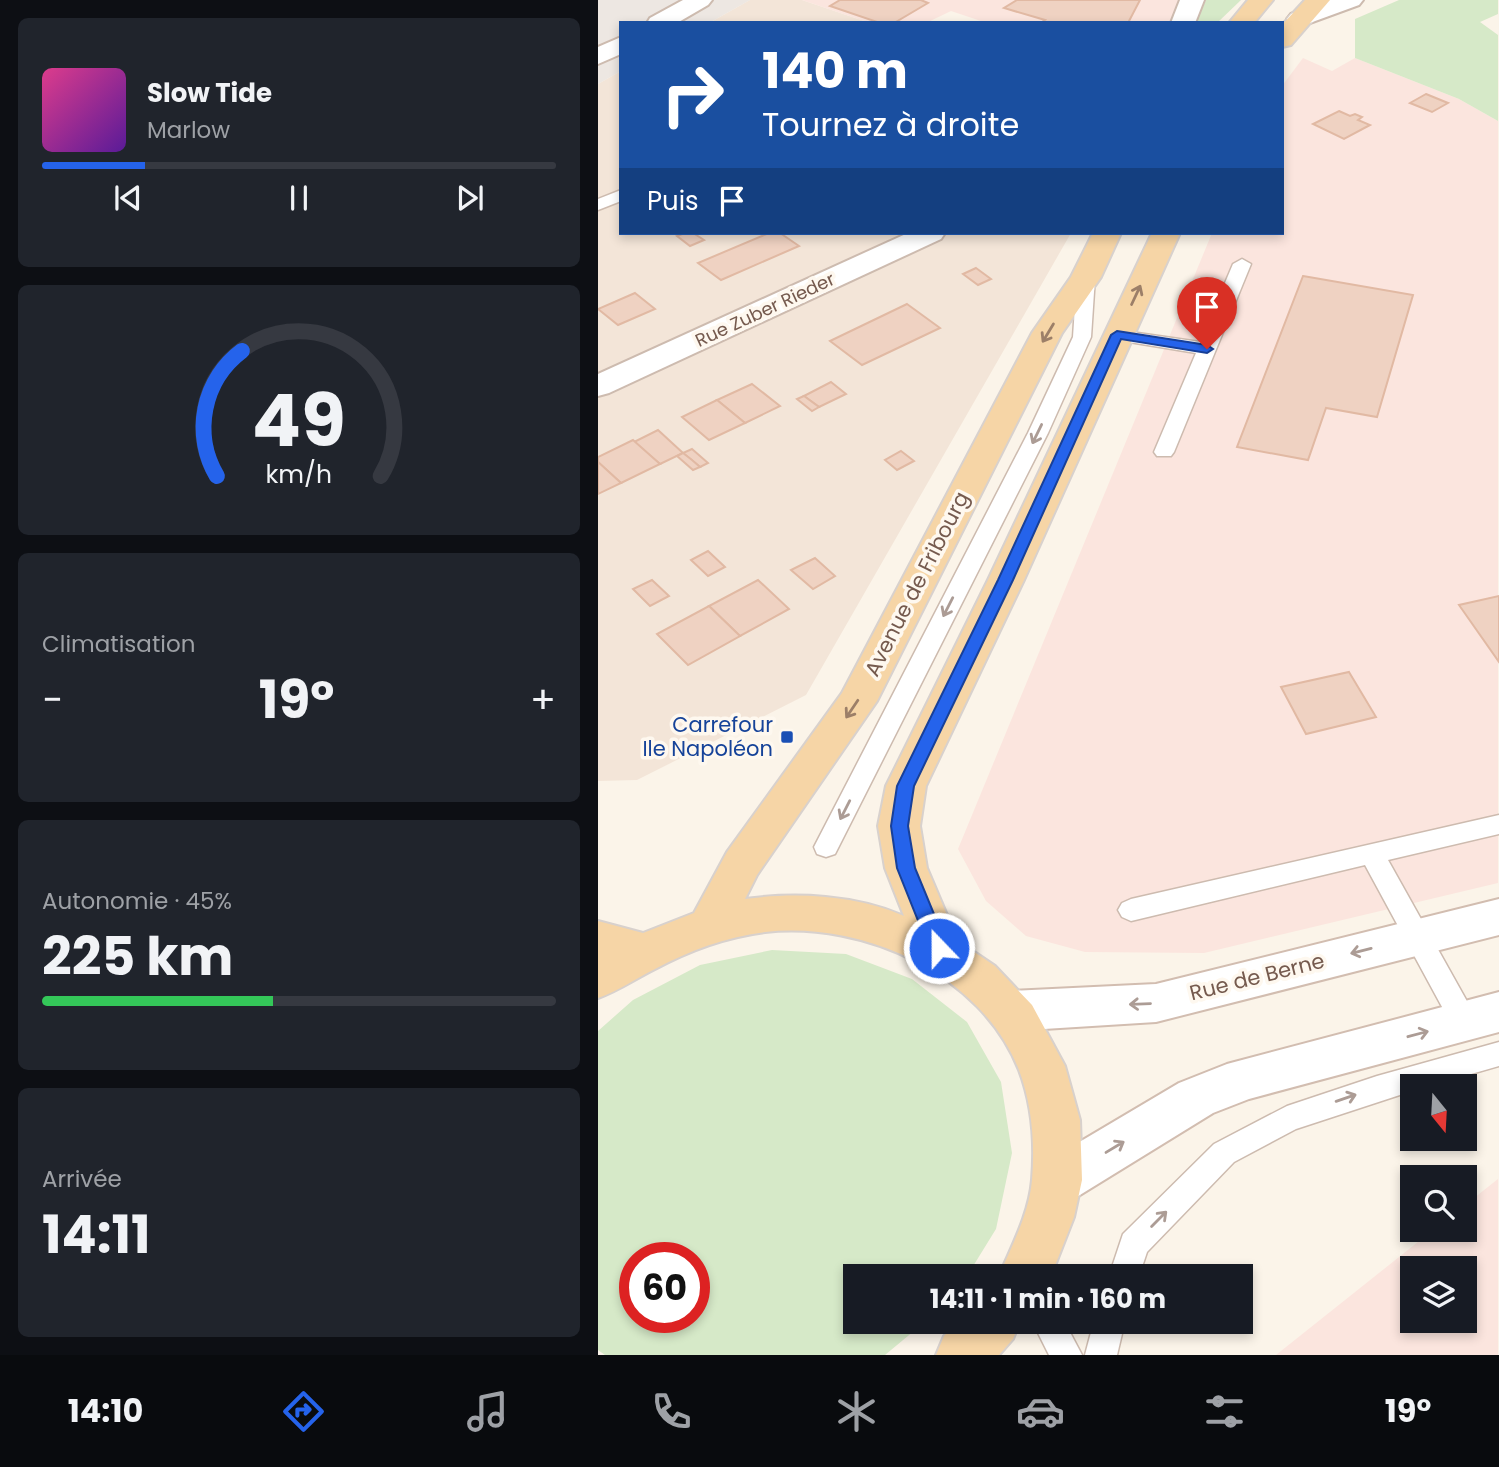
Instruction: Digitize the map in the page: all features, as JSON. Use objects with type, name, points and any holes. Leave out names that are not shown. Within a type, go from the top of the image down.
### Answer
[{"type":"main road","points":[[1243,21],[1261,0]]},
{"type":"main road","points":[[1284,38],[1318,0]]},
{"type":"main road","name":"Avenue de Fribourg","points":[[710,925],[742,864],[857,701],[1047,333],[1086,277],[1106,235]]},
{"type":"main road","points":[[939,948],[906,868],[899,826],[906,786],[1006,580],[1165,235]]},
{"type":"main road","points":[[598,979],[643,951],[710,925],[770,914],[829,915],[886,927],[939,948],[978,976],[1011,1011],[1034,1048],[1050,1089],[1058,1134],[1056,1182],[1045,1231],[1030,1264]]},
{"type":"main road","points":[[598,939],[643,951]]},
{"type":"main road","points":[[963,1355],[982,1334]]},
{"type":"street","points":[[663,21],[700,0]]},
{"type":"street","points":[[1183,21],[1192,0]]},
{"type":"street","points":[[1299,19],[1351,0]]},
{"type":"street","points":[[598,57],[619,45]]},
{"type":"street","name":"Rue Zuber Rieder","points":[[598,386],[927,235]]},
{"type":"street","name":"Rue de Berne","points":[[1011,1011],[1156,1003],[1499,917]]},
{"type":"street","points":[[1056,1182],[1196,1098],[1244,1079],[1481,1017]]},
{"type":"lane","points":[[598,205],[619,196]]},
{"type":"lane","points":[[1164,452],[1242,264]]},
{"type":"lane","points":[[826,847],[1037,433],[1082,337],[1086,277]]},
{"type":"lane","points":[[1117,335],[1207,349]]},
{"type":"lane","points":[[1131,910],[1499,824]]},
{"type":"lane","points":[[1372,853],[1419,937],[1481,1017]]},
{"type":"lane","points":[[1128,1264],[1134,1244],[1224,1153],[1287,1119],[1377,1088],[1499,1054]]},
{"type":"lane","points":[[1054,1334],[1066,1355]]},
{"type":"lane","points":[[1101,1355],[1107,1334]]},
{"type":"shaded area","points":[[598,0],[750,0],[713,21],[619,21],[619,72],[598,84]]},
{"type":"shaded area","points":[[750,0],[802,0],[864,21],[713,21]]},
{"type":"shaded area","points":[[802,0],[1206,0],[1197,21],[981,21],[951,11],[930,21],[864,21]]},
{"type":"shaded area","points":[[1303,58],[1332,71],[1355,58],[1459,99],[1498,121],[1498,883],[1204,953],[1085,952],[1026,936],[986,901],[958,849],[1211,235],[1284,235],[1284,83]]},
{"type":"shaded area","points":[[619,72],[619,235],[1070,235],[806,695],[637,780],[598,781],[598,84]]},
{"type":"shaded area","points":[[1498,1179],[1498,1355],[1276,1355],[1400,1256],[1400,1333],[1477,1333],[1477,1256],[1400,1256],[1418,1242],[1477,1242],[1477,1196]]},
{"type":"green space","points":[[1206,0],[1241,0],[1219,21],[1197,21]]},
{"type":"green space","points":[[1399,0],[1498,0],[1498,14],[1480,22],[1498,35],[1498,121],[1459,99],[1355,58],[1355,19]]},
{"type":"green space","points":[[772,950],[846,954],[912,979],[967,1022],[1001,1082],[1012,1153],[996,1229],[974,1264],[843,1264],[843,1334],[910,1334],[885,1355],[605,1355],[598,1350],[598,1031],[633,1000],[700,965]]},
{"type":"building","points":[[840,0],[921,0],[928,3],[897,21],[874,21],[830,6]]},
{"type":"building","points":[[1017,0],[1140,0],[1129,21],[1044,21],[1004,8]]},
{"type":"building","points":[[1426,94],[1448,103],[1432,112],[1410,103]]},
{"type":"building","points":[[1339,111],[1362,117],[1358,120],[1370,125],[1344,139],[1313,124]]},
{"type":"building","points":[[696,235],[704,240],[690,246],[677,236]]},
{"type":"building","points":[[764,235],[783,235],[799,246],[721,280],[698,263]]},
{"type":"building","points":[[976,268],[991,279],[978,285],[963,274]]},
{"type":"building","points":[[1303,276],[1413,295],[1377,417],[1326,408],[1308,460],[1237,447]]},
{"type":"building","points":[[635,293],[655,309],[618,325],[598,309]]},
{"type":"building","points":[[907,304],[940,328],[862,365],[830,341]]},
{"type":"building","points":[[831,382],[846,394],[819,407],[804,396]]},
{"type":"building","points":[[752,384],[780,406],[745,423],[717,400]]},
{"type":"building","points":[[804,396],[819,407],[812,411],[797,399]]},
{"type":"building","points":[[717,400],[745,423],[709,440],[682,417]]},
{"type":"building","points":[[658,430],[683,453],[660,464],[634,442]]},
{"type":"building","points":[[633,440],[660,464],[621,483],[598,462],[598,457]]},
{"type":"building","points":[[692,449],[708,463],[700,467],[683,453]]},
{"type":"building","points":[[901,451],[914,461],[897,470],[885,460]]},
{"type":"building","points":[[683,453],[700,467],[693,470],[677,456]]},
{"type":"building","points":[[598,462],[621,483],[598,494]]},
{"type":"building","points":[[708,551],[725,567],[708,576],[691,560]]},
{"type":"building","points":[[815,558],[835,576],[813,589],[791,570]]},
{"type":"building","points":[[652,580],[669,596],[650,606],[633,589]]},
{"type":"building","points":[[758,580],[789,609],[740,636],[709,606]]},
{"type":"building","points":[[1499,596],[1499,662],[1459,605]]},
{"type":"building","points":[[709,606],[740,636],[688,665],[657,634]]},
{"type":"building","points":[[1349,672],[1376,717],[1306,734],[1281,687]]},
{"type":"place","name":"Carrefour Ile Napoléon","points":[[787,737]]},
{"type":"route","points":[[939,948],[906,868],[899,826],[906,786],[1006,580],[1117,335],[1207,349]]}]
